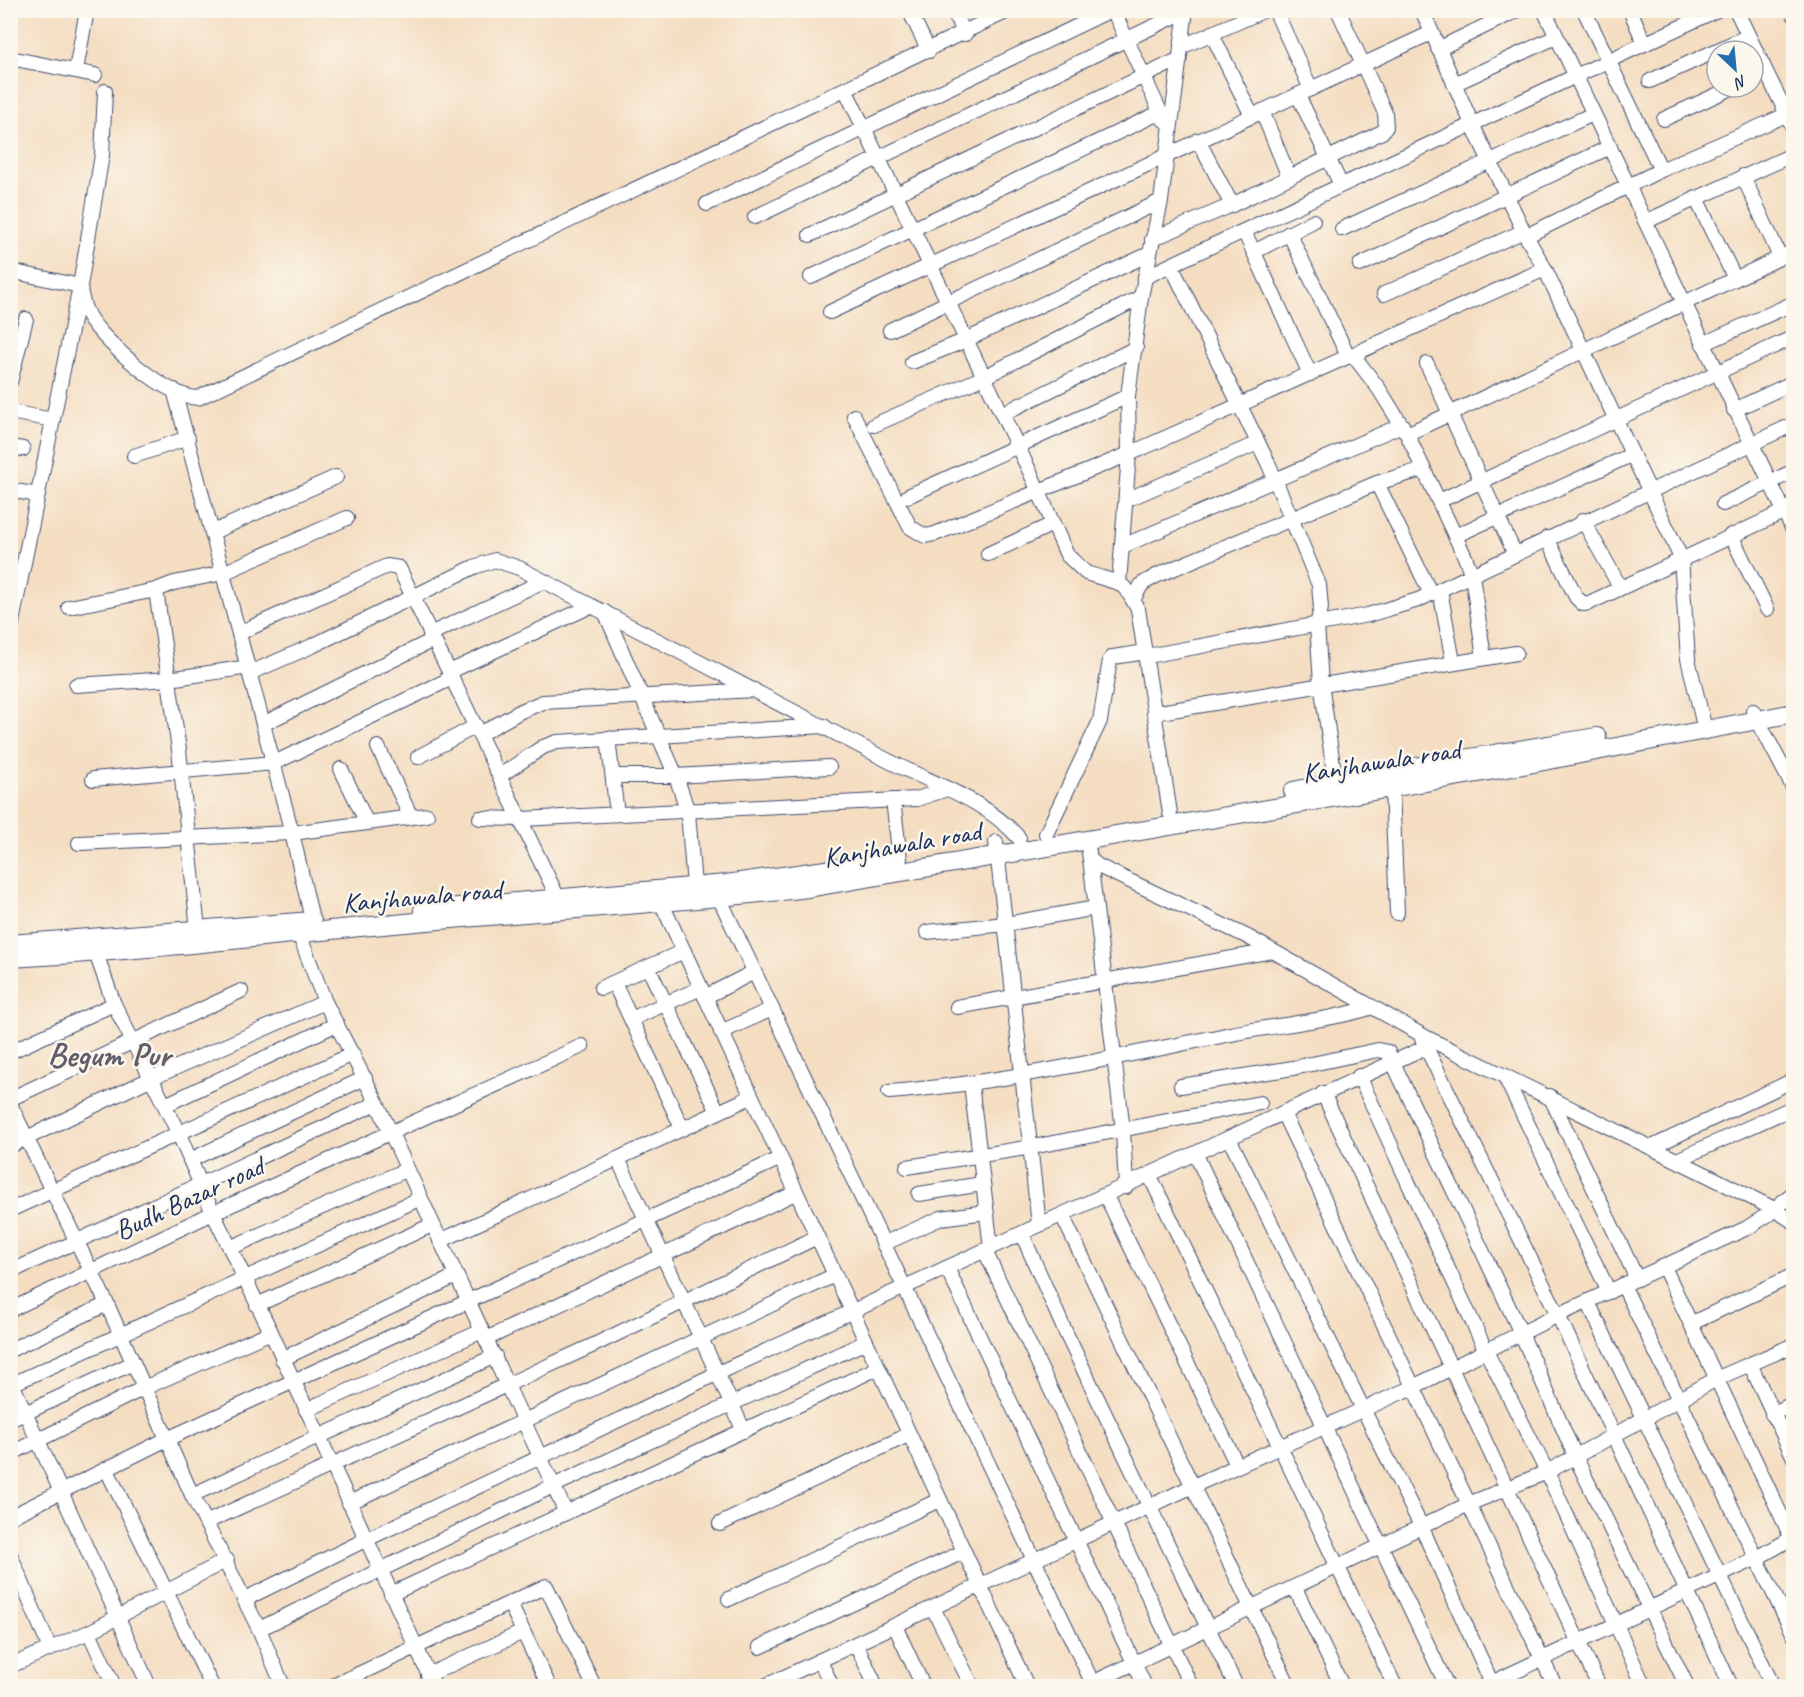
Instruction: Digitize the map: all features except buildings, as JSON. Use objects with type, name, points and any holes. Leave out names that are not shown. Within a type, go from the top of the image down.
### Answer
[{"type":"main road","name":"Kanjhawala road","points":[[1756,716],[1794,702]]},
{"type":"main road","name":"Kanjhawala road","points":[[558,905],[661,902],[900,860],[1087,838],[1337,789],[1704,724],[1794,713]]},
{"type":"main road","name":"Kanjhawala road","points":[[10,944],[94,947],[309,929],[558,905],[694,886],[716,891],[808,888],[997,848],[1019,838],[1337,789],[1392,787],[1704,724]]},
{"type":"main road","name":"Kanjhawala road","points":[[10,958],[198,930],[309,929]]},
{"type":"street","points":[[76,70],[87,10]]},
{"type":"street","points":[[909,10],[929,51]]},
{"type":"street","points":[[954,10],[965,34]]},
{"type":"street","points":[[80,286],[84,308],[105,336],[133,362],[188,398],[208,395],[600,204],[846,91],[1010,10]]},
{"type":"street","points":[[707,204],[1112,10],[1170,133]]},
{"type":"street","points":[[810,235],[1144,75],[1212,34],[1265,10]]},
{"type":"street","points":[[1275,10],[1341,185]]},
{"type":"street","points":[[1152,239],[1232,205],[1382,132],[1386,127],[1385,113],[1338,10]]},
{"type":"street","points":[[1438,50],[1518,10]]},
{"type":"street","points":[[1544,10],[1647,221],[1734,410],[1770,482],[1789,509],[1794,532]]},
{"type":"street","points":[[1584,10],[1661,170]]},
{"type":"street","points":[[1630,10],[1645,44]]},
{"type":"street","points":[[1145,276],[1717,10]]},
{"type":"street","points":[[1736,10],[1749,39]]},
{"type":"street","points":[[1791,10],[1794,15]]},
{"type":"street","points":[[755,217],[1186,11]]},
{"type":"street","points":[[1119,583],[1129,454],[1128,396],[1141,297],[1161,201],[1186,11]]},
{"type":"street","points":[[1423,11],[1454,84],[1525,233],[1545,269],[1681,558],[1682,607],[1688,659],[1704,724]]},
{"type":"street","points":[[830,312],[1166,154],[1431,33]]},
{"type":"street","points":[[1212,34],[1257,113],[1289,177]]},
{"type":"street","points":[[1650,81],[1748,36]]},
{"type":"street","points":[[1454,84],[1556,37]]},
{"type":"street","points":[[10,58],[95,75]]},
{"type":"street","points":[[1765,85],[1794,129]]},
{"type":"street","points":[[11,628],[80,286],[102,155],[105,91]]},
{"type":"street","points":[[846,91],[1039,490],[1067,555],[1077,567],[1086,573],[1119,583],[1134,598],[1146,654],[1170,813]]},
{"type":"street","points":[[1664,119],[1708,99]]},
{"type":"street","points":[[811,277],[1161,112]]},
{"type":"street","points":[[1342,228],[1593,114]]},
{"type":"street","points":[[1384,294],[1786,115]]},
{"type":"street","points":[[1198,140],[1232,205]]},
{"type":"street","points":[[1360,265],[1611,147]]},
{"type":"street","points":[[1647,221],[1794,154]]},
{"type":"street","points":[[1743,176],[1780,257]]},
{"type":"street","points":[[1696,198],[1735,279]]},
{"type":"street","points":[[890,330],[1161,201]]},
{"type":"street","points":[[1254,252],[1313,221]]},
{"type":"street","points":[[1244,231],[1310,374]]},
{"type":"street","points":[[1290,233],[1351,356],[1404,429],[1455,536],[1472,575],[1484,658]]},
{"type":"street","points":[[1123,546],[1276,481],[1404,429],[1450,413],[1794,251]]},
{"type":"street","points":[[912,362],[966,340],[1149,254]]},
{"type":"street","points":[[1171,265],[1241,405],[1276,481],[1319,585],[1321,608],[1317,625],[1321,683],[1337,789]]},
{"type":"street","points":[[854,416],[910,527],[918,534],[935,534],[1129,454],[1545,269]]},
{"type":"street","points":[[10,271],[80,286]]},
{"type":"street","points":[[874,425],[984,377],[1141,297]]},
{"type":"street","points":[[1703,345],[1794,303]]},
{"type":"street","points":[[10,382],[26,319]]},
{"type":"street","points":[[1439,501],[1794,337]]},
{"type":"street","points":[[1002,414],[1136,348]]},
{"type":"street","points":[[1427,364],[1515,554]]},
{"type":"street","points":[[1734,410],[1794,382]]},
{"type":"street","points":[[174,390],[292,833],[325,1002],[377,1103],[419,1199],[495,1356],[566,1513]]},
{"type":"street","points":[[908,496],[1128,396]]},
{"type":"street","points":[[10,412],[53,420]]},
{"type":"street","points":[[1046,834],[1100,721],[1110,660],[1113,657],[1146,654],[1317,625],[1388,610],[1436,592],[1583,520],[1794,424]]},
{"type":"street","points":[[134,456],[188,438]]},
{"type":"street","points":[[1126,500],[1258,442]]},
{"type":"street","points":[[1455,536],[1631,455]]},
{"type":"street","points":[[1134,598],[1147,580],[1377,483],[1424,469]]},
{"type":"street","points":[[1723,504],[1794,471]]},
{"type":"street","points":[[213,532],[336,477]]},
{"type":"street","points":[[1377,483],[1436,592],[1453,663]]},
{"type":"street","points":[[10,490],[38,495]]},
{"type":"street","points":[[1546,538],[1583,604],[1596,601],[1620,587],[1789,509]]},
{"type":"street","points":[[69,606],[156,590],[174,583],[224,573],[347,518]]},
{"type":"street","points":[[1583,520],[1620,587]]},
{"type":"street","points":[[988,554],[1053,524]]},
{"type":"street","points":[[1731,535],[1767,609]]},
{"type":"street","points":[[76,685],[169,679],[249,670],[312,646],[413,596],[495,560],[544,581],[605,612],[998,816],[1019,838]]},
{"type":"street","points":[[239,633],[387,566],[399,568],[522,819],[558,905]]},
{"type":"street","points":[[263,724],[544,581]]},
{"type":"street","points":[[156,590],[182,773],[198,930]]},
{"type":"street","points":[[93,779],[182,773],[274,763],[591,606]]},
{"type":"street","points":[[605,612],[676,776],[688,812],[694,886]]},
{"type":"street","points":[[1154,713],[1321,683],[1516,653]]},
{"type":"street","points":[[418,757],[543,702],[756,690]]},
{"type":"street","points":[[1756,716],[1794,789]]},
{"type":"street","points":[[501,776],[543,747],[557,742],[824,726]]},
{"type":"street","points":[[608,738],[617,814]]},
{"type":"street","points":[[378,747],[411,817]]},
{"type":"street","points":[[613,776],[676,776],[829,767]]},
{"type":"street","points":[[341,769],[367,823]]},
{"type":"street","points":[[1392,787],[1397,913]]},
{"type":"street","points":[[480,818],[522,819],[688,812],[917,799],[946,789]]},
{"type":"street","points":[[894,800],[900,860]]},
{"type":"street","points":[[79,843],[292,833],[427,815]]},
{"type":"street","points":[[1087,838],[1115,1058],[1123,1130],[1126,1187]]},
{"type":"street","points":[[997,848],[1039,1225]]},
{"type":"street","points":[[1090,859],[1098,866],[1272,951],[1373,1007],[1423,1040],[1550,1096],[1774,1209],[1794,1222]]},
{"type":"street","points":[[716,891],[1034,1560],[1091,1685],[1471,1503],[1509,1489],[1576,1458],[1613,1438],[1644,1417],[1681,1400],[1718,1378],[1751,1366],[1794,1345]]},
{"type":"street","points":[[661,902],[1027,1686]]},
{"type":"street","points":[[927,932],[1006,924],[1096,908]]},
{"type":"street","points":[[94,947],[114,1004],[178,1132],[213,1214],[320,1437],[431,1681],[523,1632]]},
{"type":"street","points":[[682,1128],[631,1019],[607,986],[684,951]]},
{"type":"street","points":[[957,1007],[1272,951]]},
{"type":"street","points":[[648,967],[718,1112]]},
{"type":"street","points":[[631,1019],[665,1004],[754,972]]},
{"type":"street","points":[[10,1099],[241,991]]},
{"type":"street","points":[[10,1146],[152,1078],[325,1002]]},
{"type":"street","points":[[10,1052],[114,1004]]},
{"type":"street","points":[[889,1092],[971,1084],[1115,1058],[1234,1033],[1341,1017],[1373,1007]]},
{"type":"street","points":[[722,1032],[772,1009]]},
{"type":"street","points":[[165,1106],[337,1024]]},
{"type":"street","points":[[245,1599],[716,1374],[1196,1155],[1393,1061],[1423,1040]]},
{"type":"street","points":[[1423,1040],[1558,1315],[1613,1438],[1731,1686]]},
{"type":"street","name":"Budh Bazar road","points":[[10,1310],[213,1214],[582,1046]]},
{"type":"street","points":[[1181,1086],[1293,1068],[1378,1050],[1388,1052],[1521,1334],[1576,1458],[1687,1686]]},
{"type":"street","points":[[10,1210],[353,1054]]},
{"type":"street","points":[[1504,1075],[1609,1292]]},
{"type":"street","points":[[1359,1076],[1486,1352],[1547,1472],[1644,1686]]},
{"type":"street","points":[[190,1160],[365,1078]]},
{"type":"street","points":[[1652,1147],[1794,1080]]},
{"type":"street","points":[[971,1084],[986,1212],[988,1250],[1191,1686]]},
{"type":"street","points":[[1323,1093],[1449,1369],[1509,1489],[1599,1686]]},
{"type":"street","points":[[440,1241],[751,1096]]},
{"type":"street","points":[[1550,1096],[1637,1279]]},
{"type":"street","points":[[10,1272],[377,1103]]},
{"type":"street","points":[[907,1167],[1032,1147],[1260,1103]]},
{"type":"street","points":[[10,1104],[107,1304],[192,1495],[227,1560],[283,1686]]},
{"type":"street","points":[[1677,1160],[1794,1107]]},
{"type":"street","points":[[1283,1113],[1413,1387],[1471,1503],[1555,1686]]},
{"type":"street","points":[[1229,1138],[1422,1528],[1490,1685],[1793,1539],[1664,1267]]},
{"type":"street","points":[[1196,1155],[1447,1686]]},
{"type":"street","points":[[618,1159],[744,1431]]},
{"type":"street","points":[[10,1517],[167,1439],[294,1384],[779,1159]]},
{"type":"street","points":[[230,1248],[406,1170]]},
{"type":"street","points":[[1150,1176],[1395,1686]]},
{"type":"street","points":[[919,1194],[982,1184]]},
{"type":"street","points":[[774,1685],[1114,1522],[1413,1387],[1558,1315],[1747,1228],[1794,1192]]},
{"type":"street","points":[[306,1410],[664,1256],[795,1193]]},
{"type":"street","points":[[1106,1196],[1237,1465]]},
{"type":"street","points":[[148,1686],[11,1382],[419,1199]]},
{"type":"street","points":[[883,1244],[941,1218],[986,1212]]},
{"type":"street","points":[[1062,1215],[1289,1686]]},
{"type":"street","points":[[257,1305],[432,1225]]},
{"type":"street","points":[[1022,1234],[1236,1686]]},
{"type":"street","points":[[207,1522],[816,1237]]},
{"type":"street","points":[[946,1268],[1078,1540],[1145,1686]]},
{"type":"street","points":[[349,1503],[835,1275]]},
{"type":"street","points":[[1692,1323],[1794,1275]]},
{"type":"street","points":[[282,1359],[456,1276]]},
{"type":"street","points":[[1623,1285],[1794,1635]]},
{"type":"street","points":[[1588,1302],[1773,1686]]},
{"type":"street","points":[[10,1350],[107,1304]]},
{"type":"street","points":[[10,1454],[144,1388],[270,1332]]},
{"type":"street","points":[[259,1629],[553,1486],[866,1342]]},
{"type":"street","points":[[192,1495],[495,1356]]},
{"type":"street","points":[[10,1420],[133,1363]]},
{"type":"street","points":[[1751,1366],[1792,1452]]},
{"type":"street","points":[[391,1594],[878,1368]]},
{"type":"street","points":[[1772,1414],[1794,1403]]},
{"type":"street","points":[[720,1524],[908,1435]]},
{"type":"street","points":[[107,1470],[212,1686]]},
{"type":"street","points":[[729,1599],[939,1500]]},
{"type":"street","points":[[760,1647],[963,1552]]},
{"type":"street","points":[[10,1666],[89,1632],[227,1560]]},
{"type":"street","points":[[12,1561],[50,1649]]},
{"type":"street","points":[[333,1686],[546,1586],[594,1686]]},
{"type":"street","points":[[1295,1588],[1342,1686]]},
{"type":"street","points":[[510,1604],[544,1685]]},
{"type":"street","points":[[933,1608],[972,1686]]},
{"type":"street","points":[[895,1626],[923,1686]]},
{"type":"street","points":[[89,1632],[114,1686]]},
{"type":"street","points":[[856,1644],[876,1686]]},
{"type":"street","points":[[820,1661],[832,1686]]},
{"type":"district","name":"Begum Pur","points":[[109,1054]]}]
